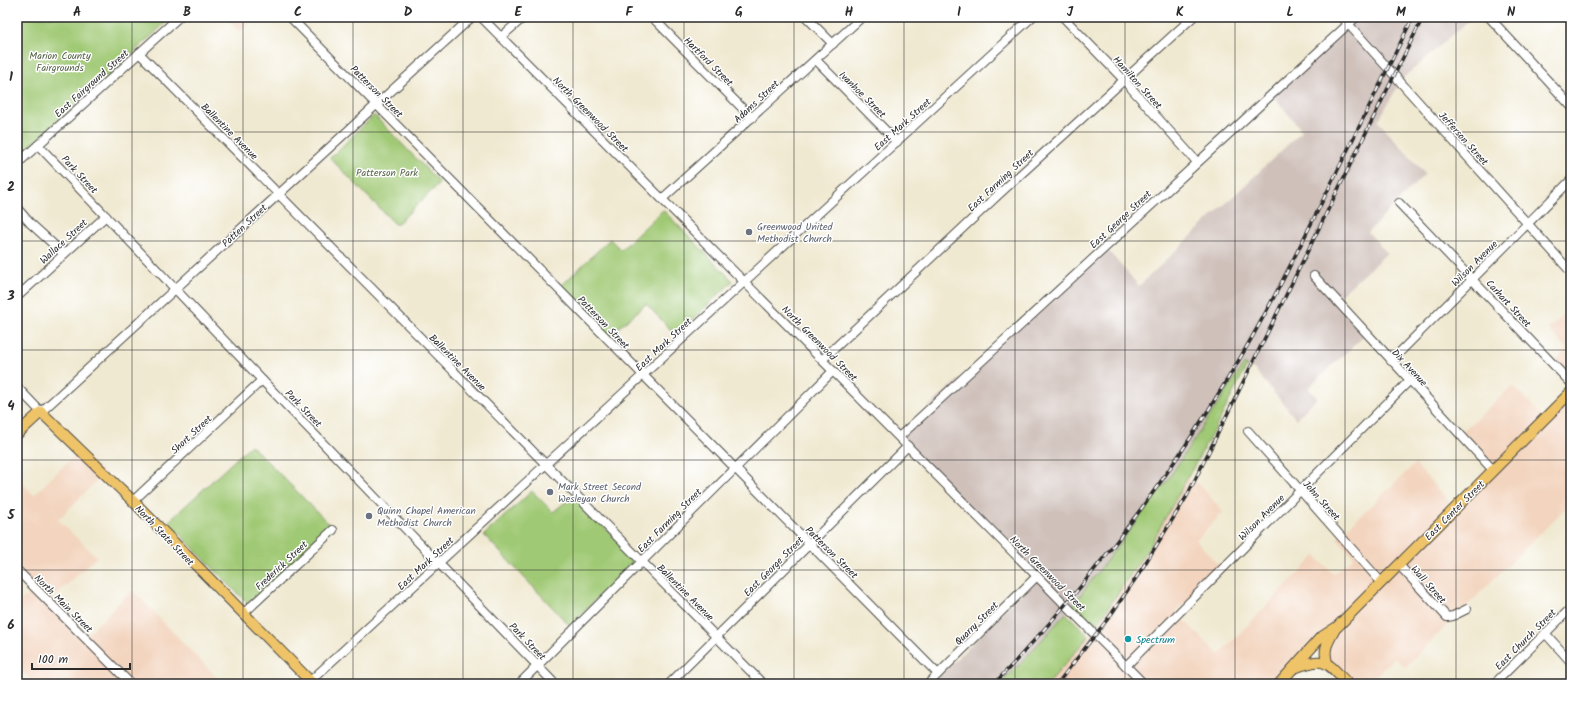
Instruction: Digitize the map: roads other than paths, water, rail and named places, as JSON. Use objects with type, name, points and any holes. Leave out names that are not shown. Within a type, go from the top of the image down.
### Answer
[{"type":"main road","name":"East Center Street","points":[[1278,684],[1320,638],[1336,627],[1571,392]]},
{"type":"main road","name":"Patten Street","points":[[17,434],[41,412]]},
{"type":"main road","name":"North State Street","points":[[41,412],[133,501],[310,683]]},
{"type":"main road","name":"East Center Street","points":[[1327,662],[1325,654],[1327,643],[1336,627]]},
{"type":"main road","points":[[1294,668],[1316,661],[1327,662],[1348,684]]},
{"type":"street","name":"East Fairground Street","points":[[17,164],[179,17]]},
{"type":"street","name":"Patterson Street","points":[[290,17],[938,674]]},
{"type":"street","name":"Patten Street","points":[[41,412],[472,17]]},
{"type":"street","name":"North Greenwood Street","points":[[481,17],[1144,684]]},
{"type":"street","points":[[501,37],[524,17]]},
{"type":"street","name":"Hartford Street","points":[[652,17],[752,118]]},
{"type":"street","points":[[806,17],[832,44]]},
{"type":"street","name":"Adams Street","points":[[662,200],[862,17]]},
{"type":"street","name":"East Mark Street","points":[[310,683],[1032,17]]},
{"type":"street","name":"Hamilton Street","points":[[1063,17],[1123,79],[1197,162]]},
{"type":"street","name":"East Farming Street","points":[[822,360],[1123,79],[1193,17]]},
{"type":"street","name":"Jefferson Street","points":[[1342,17],[1571,272]]},
{"type":"street","name":"East George Street","points":[[899,437],[1356,17]]},
{"type":"street","points":[[1489,17],[1571,106]]},
{"type":"street","name":"Ballentine Avenue","points":[[139,53],[763,684]]},
{"type":"street","name":"Ivanhoe Street","points":[[816,60],[897,142]]},
{"type":"street","name":"Park Street","points":[[38,145],[555,684]]},
{"type":"street","name":"Wilson Avenue","points":[[1391,361],[1571,180]]},
{"type":"street","name":"Carhart Street","points":[[1399,203],[1571,383]]},
{"type":"street","points":[[17,208],[30,223],[64,254]]},
{"type":"street","name":"Wallace Street","points":[[17,297],[106,216]]},
{"type":"street","name":"Dix Avenue","points":[[1314,276],[1409,381],[1493,470]]},
{"type":"street","name":"East Farming Street","points":[[519,684],[833,371]]},
{"type":"street","name":"Short Street","points":[[133,501],[262,380]]},
{"type":"street","name":"Wilson Avenue","points":[[1126,666],[1301,492],[1409,381]]},
{"type":"street","name":"North State Street","points":[[17,387],[41,412]]},
{"type":"street","name":"John Street","points":[[1248,431],[1381,582]]},
{"type":"street","name":"East George Street","points":[[669,684],[908,446]]},
{"type":"street","name":"Frederick Street","points":[[243,614],[333,530]]},
{"type":"street","name":"Wall Street","points":[[1399,565],[1447,617],[1453,616],[1467,609]]},
{"type":"street","name":"North Main Street","points":[[17,570],[131,684]]},
{"type":"street","name":"Quarry Street","points":[[928,684],[1037,576]]},
{"type":"street","name":"East Church Street","points":[[1494,684],[1571,608]]},
{"type":"street","points":[[1545,633],[1571,662]]},
{"type":"railway","points":[[994,684],[1059,612],[1121,536],[1178,457],[1204,417],[1243,353],[1280,285],[1413,17]]},
{"type":"railway","points":[[1057,684],[1110,616],[1138,575],[1187,496],[1423,17]]},
{"type":"place","name":"Greenwood United Methodist Church","points":[[749,232]]},
{"type":"place","name":"Mark Street Second Wesleyan Church","points":[[550,492]]},
{"type":"place","name":"Quinn Chapel American Methodist Church","points":[[369,516]]},
{"type":"place","name":"Spectrum","points":[[1128,639]]},
{"type":"park label","name":"Marion County Fairgrounds","points":[[60,60]]},
{"type":"park label","name":"Patterson Park","points":[[387,172]]}]
